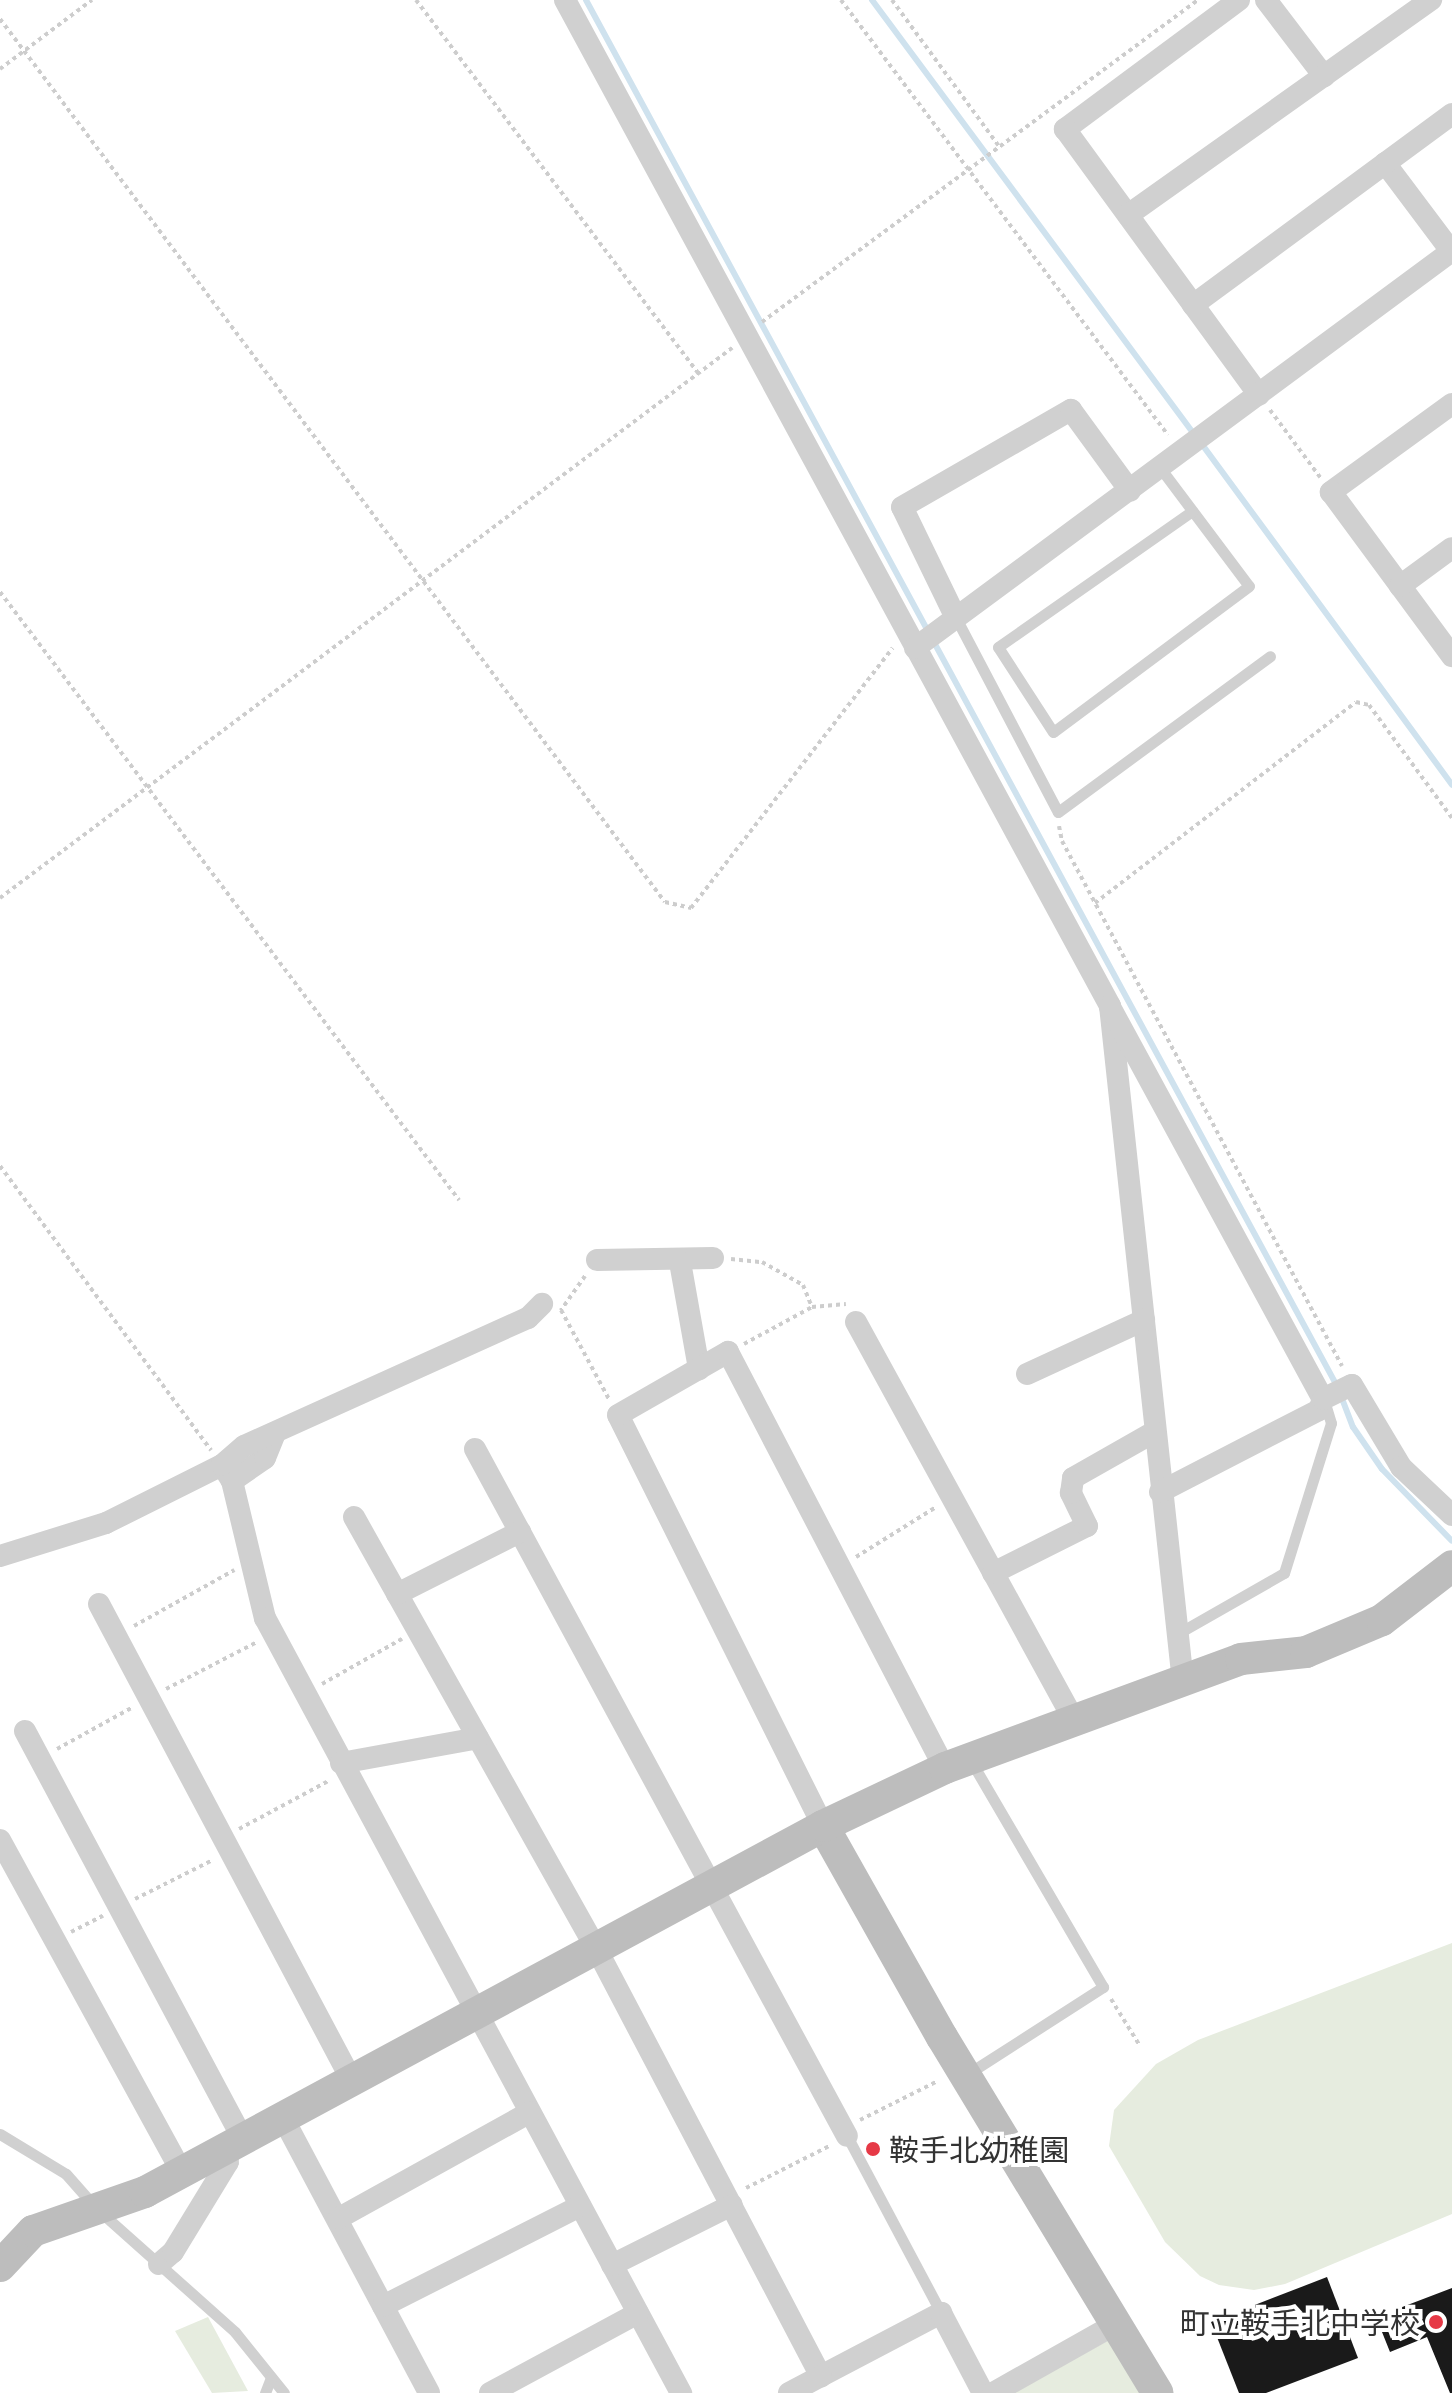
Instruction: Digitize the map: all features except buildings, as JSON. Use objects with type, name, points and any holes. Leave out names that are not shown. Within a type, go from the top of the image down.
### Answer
[{"type":"street","points":[[565,0],[910,641],[1110,1006],[1138,1049],[1323,1399]]},
{"type":"street","points":[[1239,0],[1065,129],[1259,395]]},
{"type":"street","points":[[1266,0],[1324,76]]},
{"type":"street","points":[[1128,215],[1431,0]]},
{"type":"street","points":[[1193,305],[1452,114]]},
{"type":"street","points":[[910,641],[956,618],[1452,251],[1385,163]]},
{"type":"street","points":[[1452,404],[1331,492],[1452,656]]},
{"type":"street","points":[[956,618],[902,507],[1071,410],[1130,491]]},
{"type":"street","points":[[1400,586],[1452,548]]},
{"type":"street","points":[[1110,1006],[1160,1492],[1183,1682]]},
{"type":"street","points":[[597,1260],[680,1262],[713,1258]]},
{"type":"street","points":[[680,1262],[699,1369]]},
{"type":"street","points":[[0,1556],[106,1523],[265,1458],[275,1433],[516,1325],[542,1304]]},
{"type":"street","points":[[1027,1374],[1144,1320]]},
{"type":"street","points":[[856,1322],[1074,1721]]},
{"type":"street","points":[[957,1764],[840,1567],[728,1352],[618,1415],[823,1826],[963,2072],[1158,2393]]},
{"type":"street","points":[[1160,1492],[1319,1410],[1323,1399],[1352,1385],[1401,1467],[1452,1515]]},
{"type":"street","points":[[993,1573],[1087,1526],[1071,1493],[1073,1478],[1154,1432]]},
{"type":"street","points":[[475,1449],[715,1887],[845,2133]]},
{"type":"street","points":[[227,1473],[250,1561],[274,1634],[681,2393]]},
{"type":"street","points":[[354,1517],[596,1948],[821,2376]]},
{"type":"street","points":[[397,1594],[520,1532]]},
{"type":"street","points":[[0,2266],[33,2231],[145,2192],[823,1826],[957,1764],[1241,1659],[1306,1652],[1382,1620],[1452,1566]]},
{"type":"street","points":[[99,1604],[351,2079]]},
{"type":"street","points":[[25,1731],[119,1907],[234,2144],[228,2162],[173,2252],[159,2264]]},
{"type":"street","points":[[344,1767],[478,1738]]},
{"type":"street","points":[[0,1840],[182,2172]]},
{"type":"street","points":[[339,2218],[530,2112]]},
{"type":"street","points":[[283,2118],[339,2218],[429,2393]]},
{"type":"street","points":[[612,2265],[730,2201]]},
{"type":"street","points":[[383,2306],[580,2206]]},
{"type":"street","points":[[490,2393],[638,2313]]},
{"type":"street","points":[[789,2393],[941,2313],[983,2393]]},
{"type":"street","points":[[993,2393],[1117,2323]]},
{"type":"lane","points":[[1161,469],[1249,586],[1053,732],[998,647],[1192,511]]},
{"type":"lane","points":[[956,618],[1057,811],[1270,656]]},
{"type":"lane","points":[[1177,1634],[1284,1573],[1331,1423],[1323,1399]]},
{"type":"lane","points":[[957,1764],[1103,1987],[963,2072]]},
{"type":"lane","points":[[845,2133],[941,2313]]},
{"type":"lane","points":[[0,2134],[66,2174],[96,2208],[235,2332],[284,2393]]},
{"type":"lane","points":[[265,2393],[271,2377]]},
{"type":"path","points":[[0,69],[92,0]]},
{"type":"path","points":[[416,0],[698,373]]},
{"type":"path","points":[[841,0],[1181,453]]},
{"type":"path","points":[[892,0],[999,146]]},
{"type":"path","points":[[0,898],[969,168],[1198,0]]},
{"type":"path","points":[[0,19],[665,902],[679,909],[691,908],[910,641]]},
{"type":"path","points":[[1259,395],[1331,492]]},
{"type":"path","points":[[0,592],[459,1200]]},
{"type":"path","points":[[1095,903],[1356,702],[1369,705],[1452,818]]},
{"type":"path","points":[[1057,811],[1062,841],[1352,1385]]},
{"type":"path","points":[[0,1166],[227,1473]]},
{"type":"path","points":[[713,1258],[762,1262],[803,1285],[812,1307]]},
{"type":"path","points":[[597,1260],[561,1310],[618,1415]]},
{"type":"path","points":[[728,1352],[812,1307],[845,1304],[856,1322]]},
{"type":"path","points":[[840,1567],[952,1497]]},
{"type":"path","points":[[115,1636],[250,1561]]},
{"type":"path","points":[[305,1693],[418,1630]]},
{"type":"path","points":[[40,1758],[148,1698],[274,1634]]},
{"type":"path","points":[[54,1941],[226,1845],[344,1767]]},
{"type":"path","points":[[1103,1987],[1140,2046]]},
{"type":"path","points":[[730,2201],[845,2133],[963,2072]]},
{"type":"shaded area","points":[[1452,1943],[1452,2214],[1285,2284],[1254,2290],[1219,2285],[1200,2276],[1165,2242],[1109,2146],[1114,2110],[1156,2064],[1198,2040]]},
{"type":"shaded area","points":[[208,2317],[248,2391],[212,2393],[175,2331]]},
{"type":"shaded area","points":[[1111,2339],[1142,2393],[1012,2393]]},
{"type":"waterway","points":[[586,0],[1337,1386]]},
{"type":"waterway","points":[[872,0],[1194,434]]},
{"type":"waterway","points":[[1201,443],[1452,785]]},
{"type":"waterway","points":[[1341,1396],[1353,1427],[1382,1469],[1452,1541]]},
{"type":"place","name":"鞍手北幼稚園","points":[[873,2149]]},
{"type":"place","name":"町立鞍手北中学校","points":[[1436,2322]]}]
